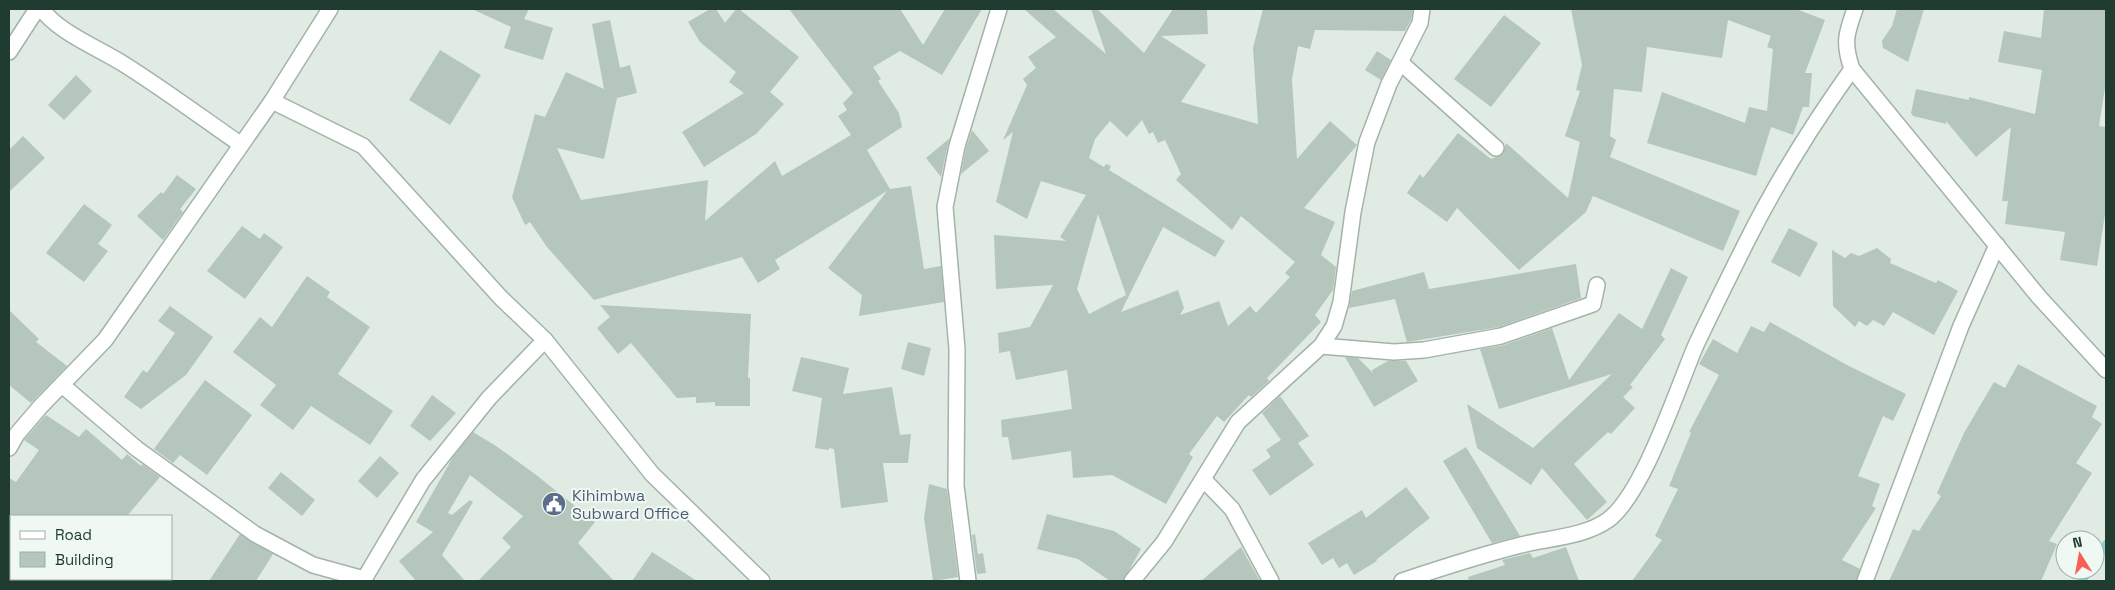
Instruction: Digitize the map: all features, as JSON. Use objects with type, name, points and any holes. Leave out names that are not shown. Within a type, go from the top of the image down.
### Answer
[{"type":"street","points":[[9,52],[37,9]]},
{"type":"street","points":[[42,9],[49,18],[68,31],[123,63],[240,144]]},
{"type":"street","points":[[9,448],[13,430],[62,385],[105,340],[186,227],[240,144],[272,101],[330,9]]},
{"type":"street","points":[[968,581],[956,486],[957,349],[945,207],[957,146],[999,9]]},
{"type":"street","points":[[1132,581],[1164,542],[1204,480],[1238,422],[1321,346],[1334,326],[1341,302],[1352,212],[1367,142],[1378,111],[1420,23],[1422,9]]},
{"type":"street","points":[[1855,9],[1847,30],[1845,50],[1852,69],[2039,297],[2106,370]]},
{"type":"street","points":[[1401,63],[1496,148]]},
{"type":"street","points":[[1402,581],[1486,555],[1597,527],[1624,505],[1667,418],[1696,346],[1774,187],[1804,138],[1852,69]]},
{"type":"street","points":[[272,101],[363,146],[502,298],[545,340],[652,474],[762,581]]},
{"type":"street","points":[[1865,581],[1961,326],[1997,245]]},
{"type":"street","points":[[1321,346],[1394,352],[1424,350],[1501,336],[1593,304],[1597,285]]},
{"type":"street","points":[[62,385],[137,449],[255,534],[313,565],[364,580],[423,480],[490,398],[545,340]]},
{"type":"street","points":[[1204,480],[1232,509],[1271,581]]},
{"type":"building","points":[[472,9],[529,9],[524,19],[553,28],[543,60],[504,48],[511,27]]},
{"type":"building","points":[[710,9],[716,9],[725,23],[736,9],[739,9],[799,57],[770,92],[784,104],[756,134],[704,167],[682,132],[744,93],[729,82],[736,72],[700,42],[688,22]]},
{"type":"building","points":[[789,9],[900,9],[923,45],[945,9],[982,9],[942,75],[900,51],[873,67],[881,79],[878,81],[899,113],[902,127],[867,150],[890,189],[911,186],[924,269],[941,266],[944,302],[859,316],[862,295],[828,268],[887,191],[775,260],[780,269],[758,283],[742,257],[594,300],[547,247],[530,222],[525,225],[512,197],[535,114],[545,117],[566,72],[604,89],[592,24],[610,20],[620,68],[630,65],[637,93],[617,98],[604,159],[557,148],[581,200],[708,180],[705,221],[775,161],[782,176],[851,135],[838,116],[847,110],[843,103],[853,93]]},
{"type":"building","points":[[1024,9],[1053,9],[1106,54],[1091,9],[1097,9],[1144,53],[1173,9],[1207,9],[1208,34],[1161,36],[1206,65],[1181,102],[1258,124],[1253,48],[1263,9],[1413,9],[1411,20],[1405,31],[1315,30],[1310,49],[1298,46],[1292,79],[1297,159],[1330,121],[1357,145],[1304,208],[1335,222],[1321,255],[1336,267],[1333,290],[1315,315],[1321,322],[1267,378],[1269,381],[1251,397],[1249,395],[1224,422],[1217,416],[1189,454],[1193,457],[1166,504],[1112,475],[1073,478],[1071,451],[1012,460],[1008,437],[1002,437],[1001,420],[1072,409],[1067,370],[1016,380],[1010,351],[999,353],[998,333],[1030,327],[1053,285],[996,289],[994,235],[1066,241],[1060,237],[1086,195],[1041,181],[1027,219],[996,202],[1013,132],[1003,140],[1027,85],[1023,79],[1036,68],[1028,57],[1056,37]],"holes":[[[1142,120],[1149,134],[1153,132],[1158,143],[1165,140],[1181,174],[1176,180],[1232,230],[1241,216],[1295,262],[1285,273],[1290,277],[1256,313],[1250,306],[1228,326],[1219,301],[1180,315],[1184,308],[1178,290],[1121,312],[1163,227],[1215,257],[1225,241],[1109,170],[1111,166],[1106,164],[1104,167],[1089,158],[1095,139],[1110,121],[1127,137]],[[1098,214],[1126,295],[1089,314],[1077,289]]]},
{"type":"building","points":[[1571,9],[1796,9],[1825,20],[1805,73],[1812,73],[1809,107],[1803,107],[1793,135],[1771,127],[1756,176],[1647,143],[1662,92],[1745,123],[1749,107],[1767,111],[1773,49],[1767,47],[1771,36],[1728,20],[1722,58],[1647,47],[1642,92],[1614,89],[1610,136],[1616,140],[1610,157],[1740,211],[1723,251],[1593,196],[1586,212],[1519,270],[1457,208],[1447,222],[1407,193],[1420,174],[1423,178],[1458,133],[1491,159],[1503,154],[1506,143],[1568,198],[1580,142],[1565,136],[1580,91],[1576,90],[1582,65]]},
{"type":"building","points":[[1897,9],[1924,9],[1908,62],[1883,48],[1882,41],[1892,26]]},
{"type":"building","points":[[2044,9],[2106,9],[2106,82],[2099,126],[2106,127],[2106,208],[2097,266],[2060,260],[2065,232],[2005,224],[2008,201],[2002,201],[2011,127],[1976,157],[1946,121],[1946,124],[1913,116],[1911,113],[1916,89],[1969,100],[1969,97],[2035,114],[2042,70],[1998,62],[2004,31],[2041,38]]},
{"type":"building","points":[[1504,15],[1541,43],[1491,107],[1454,79]]},
{"type":"building","points":[[440,50],[481,75],[450,125],[409,100]]},
{"type":"building","points":[[1377,51],[1391,60],[1381,80],[1365,70]]},
{"type":"building","points":[[76,75],[92,91],[64,120],[48,105]]},
{"type":"building","points":[[972,130],[989,151],[961,174],[966,148]]},
{"type":"building","points":[[23,136],[45,158],[9,192],[9,150]]},
{"type":"building","points":[[950,138],[948,144],[941,177],[926,158]]},
{"type":"building","points":[[177,175],[196,189],[180,209],[183,212],[163,240],[137,216],[161,192],[163,194]]},
{"type":"building","points":[[84,204],[112,225],[98,244],[108,251],[84,282],[46,253]]},
{"type":"building","points":[[242,226],[260,239],[264,233],[283,247],[245,299],[207,271]]},
{"type":"building","points":[[1789,228],[1818,243],[1800,277],[1771,262]]},
{"type":"building","points":[[1877,248],[1891,259],[1890,263],[1936,283],[1938,280],[1958,291],[1934,335],[1893,312],[1884,326],[1873,320],[1867,326],[1859,321],[1855,327],[1833,306],[1832,250],[1845,258],[1851,253],[1859,256]]},
{"type":"building","points":[[1576,264],[1581,298],[1499,327],[1407,342],[1395,299],[1349,308],[1352,291],[1424,272],[1429,289]]},
{"type":"building","points":[[1671,268],[1688,277],[1661,335],[1665,339],[1630,385],[1633,387],[1623,397],[1635,408],[1611,434],[1608,432],[1574,464],[1607,502],[1587,520],[1542,468],[1531,485],[1477,448],[1467,404],[1533,448],[1612,374],[1499,409],[1480,349],[1504,345],[1552,328],[1569,380],[1619,313],[1642,329]]},
{"type":"building","points":[[307,276],[330,292],[327,297],[370,327],[338,374],[393,411],[370,445],[311,406],[293,430],[260,405],[276,385],[233,352],[260,317],[272,327]]},
{"type":"building","points":[[600,305],[751,314],[748,378],[750,378],[750,406],[715,406],[715,402],[696,403],[696,397],[677,398],[631,343],[618,354],[597,328],[610,317]]},
{"type":"building","points":[[170,306],[213,337],[186,375],[141,409],[124,397],[143,370],[147,373],[175,333],[158,321]]},
{"type":"building","points":[[9,310],[39,339],[36,342],[67,366],[31,403],[9,385]]},
{"type":"building","points":[[1770,322],[1847,365],[1906,394],[1893,421],[1883,416],[1858,476],[1880,484],[1872,506],[1876,508],[1842,560],[1860,569],[1856,581],[1632,581],[1662,540],[1655,536],[1678,489],[1669,486],[1691,433],[1689,432],[1719,375],[1699,364],[1713,339],[1737,353],[1751,326],[1764,332]]},
{"type":"building","points":[[908,342],[931,348],[924,376],[901,369]]},
{"type":"building","points":[[801,357],[849,368],[843,394],[892,387],[900,435],[911,434],[908,463],[883,463],[888,502],[841,508],[834,449],[815,448],[822,398],[792,391]]},
{"type":"building","points":[[1345,357],[1358,358],[1373,373],[1372,370],[1388,361],[1406,361],[1418,381],[1374,407]]},
{"type":"building","points":[[2018,364],[2097,406],[2092,417],[2102,424],[2076,463],[2092,473],[2049,541],[2055,543],[2055,549],[2041,581],[1889,581],[1913,529],[1919,531],[1941,496],[1937,493],[1964,433],[1994,382],[2005,388]]},
{"type":"building","points":[[205,380],[252,415],[207,475],[180,455],[173,463],[154,449]]},
{"type":"building","points":[[432,395],[456,413],[430,441],[410,426]]},
{"type":"building","points":[[1280,396],[1309,436],[1298,443],[1314,465],[1270,496],[1252,470],[1271,457],[1266,450],[1281,440],[1262,413]]},
{"type":"building","points":[[46,415],[79,437],[86,429],[122,460],[127,454],[141,466],[142,464],[160,477],[128,515],[9,516],[9,478],[16,482],[39,450],[24,440]]},
{"type":"building","points":[[473,432],[535,474],[595,522],[578,543],[614,581],[478,581],[511,547],[502,538],[523,516],[470,475],[448,513],[452,515],[470,500],[473,502],[442,555],[465,581],[416,581],[399,561],[433,532],[416,522],[453,457]]},
{"type":"building","points":[[1466,447],[1520,536],[1492,543],[1443,461]]},
{"type":"building","points":[[380,456],[399,473],[377,498],[358,481]]},
{"type":"building","points":[[281,472],[315,500],[302,516],[268,488]]},
{"type":"building","points":[[929,484],[947,489],[958,577],[933,581],[924,518]]},
{"type":"building","points":[[1406,487],[1430,518],[1377,561],[1354,575],[1347,563],[1339,568],[1333,558],[1322,565],[1308,543],[1362,510],[1366,518]]},
{"type":"building","points":[[1047,514],[1114,531],[1141,549],[1123,581],[1110,581],[1078,559],[1037,549]]},
{"type":"building","points":[[240,534],[273,554],[256,581],[209,581]]},
{"type":"building","points":[[975,534],[978,554],[983,553],[986,573],[977,574],[972,535]]},
{"type":"building","points":[[1241,547],[1260,581],[1201,581]]},
{"type":"building","points":[[1566,547],[1579,581],[1469,581],[1468,577],[1505,565],[1502,560],[1530,553],[1533,558]]},
{"type":"building","points":[[652,552],[697,581],[632,581]]},
{"type":"place","name":"Kihimbwa Subward Office","points":[[554,504]]}]
